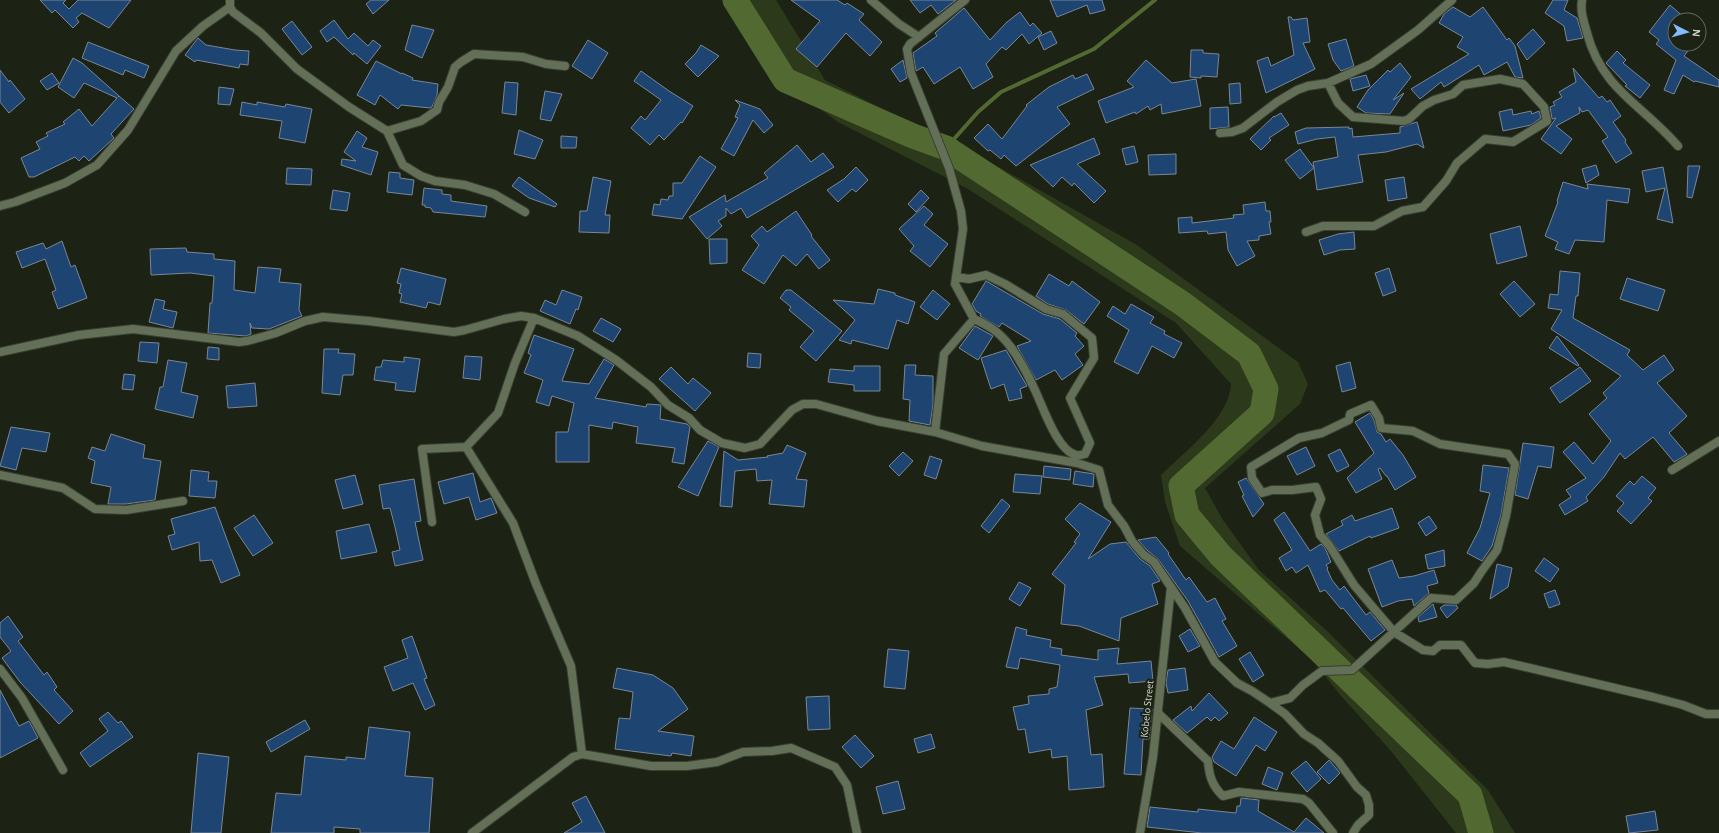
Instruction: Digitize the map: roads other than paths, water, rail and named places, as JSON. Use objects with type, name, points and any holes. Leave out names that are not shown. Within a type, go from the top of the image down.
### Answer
[{"type":"street","points":[[870,0],[899,24],[919,37]]},
{"type":"street","points":[[956,277],[969,279],[986,275],[1005,284],[1046,309],[1063,314],[1092,338],[1094,358],[1070,398],[1090,443],[1085,454],[1076,455],[1064,447],[1054,432],[1043,410],[1034,386],[1010,346],[993,328],[974,319],[955,284],[956,277],[963,229],[961,211],[949,168],[911,73],[907,49],[910,44],[965,0]]},
{"type":"street","points":[[1220,132],[1232,132],[1243,128],[1277,102],[1297,90],[1308,86],[1328,83],[1371,64],[1418,30],[1452,0]]},
{"type":"street","points":[[1582,0],[1580,9],[1590,45],[1596,60],[1614,86],[1650,117],[1678,146]]},
{"type":"street","points":[[0,206],[16,202],[65,183],[97,165],[128,130],[176,51],[230,3],[233,12],[262,33],[297,69],[349,107],[387,131],[403,165],[421,176],[435,182],[483,189],[525,212]]},
{"type":"street","points":[[387,131],[421,120],[437,110],[439,102],[448,86],[455,67],[460,62],[474,54],[523,57],[546,64],[565,66]]},
{"type":"street","points":[[1306,232],[1323,226],[1374,226],[1402,211],[1422,207],[1446,181],[1457,163],[1485,139],[1513,142],[1547,121],[1547,114],[1544,107],[1523,84],[1500,79],[1463,84],[1453,94],[1434,100],[1423,106],[1409,120],[1353,117],[1338,103],[1328,83]]},
{"type":"street","points":[[0,352],[79,335],[133,329],[239,342],[262,338],[305,321],[323,317],[369,321],[454,332],[521,316],[534,318],[578,336],[616,360],[651,387],[668,405],[689,418],[700,430],[722,443],[745,448],[760,444],[792,410],[803,404],[816,404],[877,421],[935,432],[982,446],[1077,463],[1099,470],[1108,505],[1124,526],[1132,541],[1144,555],[1154,562],[1185,608],[1215,662],[1237,683],[1252,690],[1270,703],[1285,714],[1304,734],[1318,742],[1331,754],[1357,787],[1366,795],[1369,805],[1369,815],[1358,825],[1353,833]]},
{"type":"street","points":[[432,522],[422,449],[466,448],[498,414],[534,318]]},
{"type":"street","points":[[935,432],[944,354],[974,319]]},
{"type":"street","points":[[1270,703],[1290,698],[1303,685],[1322,671],[1352,670],[1394,632],[1431,598],[1456,600],[1474,583],[1480,572],[1497,550],[1506,516],[1515,464],[1508,454],[1440,444],[1413,431],[1381,428],[1379,418],[1372,405],[1350,414],[1349,420],[1322,433],[1299,438],[1288,443],[1251,467],[1252,478],[1262,493],[1272,490],[1292,490],[1316,487],[1320,499],[1315,514],[1320,535],[1329,545],[1354,585],[1394,632],[1423,650],[1433,651],[1440,645],[1461,645],[1475,663],[1488,664],[1504,662],[1653,697],[1683,705],[1706,714],[1719,714]]},
{"type":"street","points":[[1672,470],[1719,441]]},
{"type":"street","points":[[466,448],[513,523],[536,584],[571,666],[582,754]]},
{"type":"street","points":[[0,475],[63,488],[95,509],[126,510],[184,501]]},
{"type":"street","name":"Kobelo Street","points":[[1140,833],[1150,781],[1170,587]]},
{"type":"street","points":[[0,669],[22,698],[63,770]]},
{"type":"street","points":[[1158,713],[1208,761],[1209,771],[1215,789],[1223,796],[1239,792],[1303,799],[1333,833]]},
{"type":"street","points":[[472,833],[574,757],[582,754],[651,766],[687,766],[717,762],[743,752],[791,748],[835,767],[847,785],[856,833]]},
{"type":"waterway","points":[[735,0],[785,80],[913,136],[946,148],[1183,304],[1249,354],[1266,389],[1262,413],[1181,486],[1187,515],[1221,556],[1470,795],[1481,833]]},
{"type":"waterway","points":[[946,148],[978,112],[1001,92],[1094,49],[1155,0]]}]
